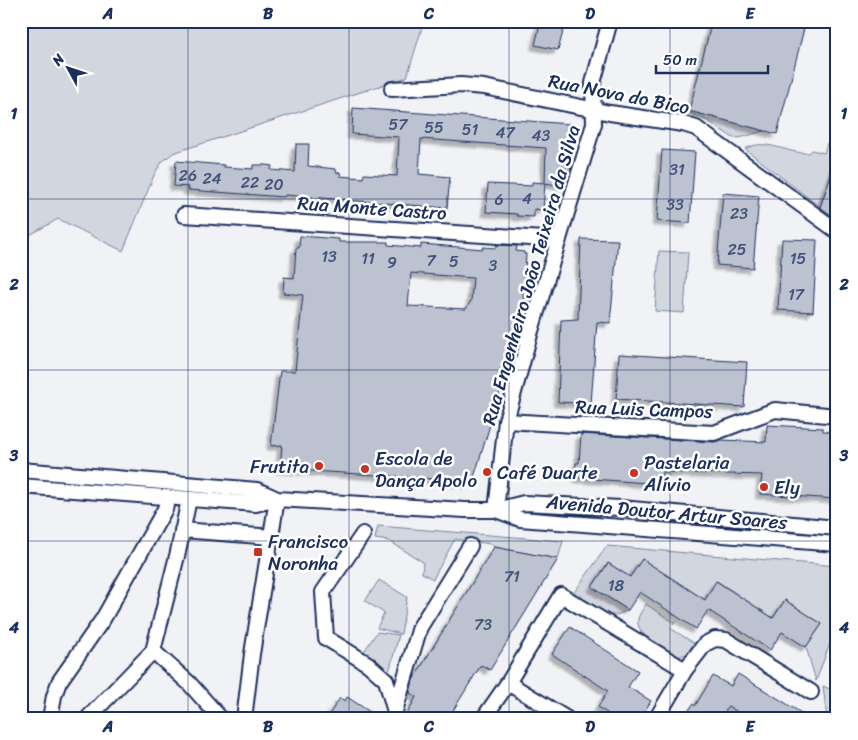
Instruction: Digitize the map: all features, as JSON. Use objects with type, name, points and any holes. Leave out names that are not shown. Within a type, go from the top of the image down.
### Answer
[{"type":"street","name":"Rua Engenheiro João Teixeira da Silva","points":[[496,510],[506,421],[594,124],[593,83],[610,21]]},
{"type":"street","name":"Rua Nova do Bico","points":[[392,89],[460,85],[484,87],[594,110],[683,124],[696,128],[837,230]]},
{"type":"street","name":"Rua Monte Castro","points":[[184,215],[559,240]]},
{"type":"street","name":"Rua Luis Campos","points":[[506,421],[714,433],[775,410],[837,416]]},
{"type":"street","name":"Avenida Doutor Artur Soares","points":[[21,470],[257,490],[278,499]]},
{"type":"street","name":"Avenida Doutor Artur Soares","points":[[21,486],[256,504],[278,499],[465,510],[496,510],[524,503],[621,508],[837,528]]},
{"type":"street","points":[[50,719],[54,696],[60,682],[103,619],[165,509],[168,497]]},
{"type":"street","points":[[87,719],[153,651],[178,552],[189,499]]},
{"type":"street","points":[[244,719],[252,654],[278,499]]},
{"type":"street","name":"Avenida Doutor Artur Soares","points":[[496,510],[520,519],[837,544]]},
{"type":"street","points":[[182,530],[272,537]]},
{"type":"street","points":[[363,534],[323,592],[326,638],[368,664],[386,680],[396,715]]},
{"type":"street","points":[[396,715],[420,628],[470,546]]},
{"type":"street","points":[[483,719],[508,683],[561,595],[686,670]]},
{"type":"street","points":[[656,719],[686,670],[705,644],[715,639],[726,640],[811,692]]},
{"type":"street","points":[[153,651],[189,683],[221,719]]},
{"type":"street","points":[[508,683],[567,719]]},
{"type":"shaded area","points":[[21,21],[424,21],[407,77],[173,153],[162,162],[155,173],[123,251],[58,219],[21,240]]},
{"type":"shaded area","points":[[689,111],[766,131],[733,138]]},
{"type":"shaded area","points":[[827,143],[837,146],[837,158],[820,207],[745,149],[753,146],[768,145],[801,153],[809,153],[812,150],[824,153]]},
{"type":"shaded area","points":[[659,251],[688,252],[684,313],[655,311]]},
{"type":"shaded area","points":[[378,526],[563,541],[558,559],[494,547],[491,544],[455,539],[433,579],[422,573],[423,562],[389,541],[375,539]]},
{"type":"shaded area","points":[[607,546],[837,566],[837,624],[816,681],[806,647],[822,624],[785,600],[773,618],[717,581],[705,600],[642,559],[630,577],[608,563],[592,587],[628,610],[617,615],[606,615],[573,594]]},
{"type":"shaded area","points":[[379,580],[407,597],[401,634],[377,628],[384,613],[365,601]]},
{"type":"shaded area","points":[[646,604],[675,623],[670,628],[694,643],[687,654],[677,657],[652,642],[641,631],[638,619]]},
{"type":"shaded area","points":[[377,632],[399,635],[389,672],[363,653]]},
{"type":"shaded area","points":[[823,686],[837,692],[837,719],[827,719]]},
{"type":"building","points":[[541,21],[566,21],[558,50],[535,45]]},
{"type":"building","points":[[712,21],[806,21],[777,134],[689,111]]},
{"type":"building","points":[[353,108],[569,124],[566,167],[571,167],[564,186],[545,183],[546,148],[421,139],[419,174],[450,177],[447,208],[285,195],[284,197],[188,190],[189,187],[174,186],[176,161],[253,169],[253,165],[265,165],[272,166],[271,170],[295,172],[296,144],[309,144],[308,166],[336,169],[336,172],[341,173],[340,176],[363,178],[364,174],[397,176],[399,137],[352,134]]},
{"type":"building","points":[[662,150],[695,152],[690,223],[657,221]]},
{"type":"building","points":[[835,165],[837,165],[837,219],[820,207]]},
{"type":"building","points":[[532,182],[545,183],[543,210],[534,209],[534,217],[486,212],[488,184],[532,186]]},
{"type":"building","points":[[723,193],[759,196],[753,268],[717,265]]},
{"type":"building","points":[[300,236],[339,239],[339,242],[388,242],[388,245],[421,248],[421,244],[483,249],[483,247],[496,248],[496,245],[517,246],[516,251],[526,254],[523,298],[529,299],[524,310],[518,309],[517,324],[519,330],[472,484],[423,478],[280,469],[282,445],[271,446],[280,371],[295,371],[303,295],[283,293],[284,277],[294,278],[296,248],[299,248]],"holes":[[[411,273],[473,278],[471,301],[466,309],[408,306]]]},
{"type":"building","points":[[581,239],[618,240],[610,323],[597,322],[591,404],[558,402],[561,320],[578,319]]},
{"type":"building","points":[[782,239],[817,240],[813,312],[778,310]]},
{"type":"building","points":[[619,354],[747,362],[744,407],[616,399]]},
{"type":"building","points":[[767,425],[823,428],[823,431],[837,432],[837,499],[760,494],[762,475],[662,472],[661,484],[578,478],[575,475],[576,463],[579,463],[581,434],[714,442],[721,440],[766,442]]},
{"type":"building","points":[[494,547],[558,559],[490,670],[481,665],[449,717],[441,713],[438,719],[415,719],[407,714],[416,697],[410,693],[413,680]]},
{"type":"building","points":[[642,559],[705,600],[716,581],[773,618],[785,600],[822,624],[806,647],[782,632],[770,650],[708,610],[696,629],[640,592],[628,610],[592,587],[608,563],[630,577]]},
{"type":"building","points":[[570,627],[638,671],[628,687],[651,701],[640,719],[616,719],[598,707],[608,691],[552,654]]},
{"type":"building","points":[[738,674],[811,719],[749,719],[728,706],[721,719],[684,719],[693,704],[695,706],[713,676],[731,686]]},
{"type":"building","points":[[347,697],[381,719],[326,719],[340,698],[345,701]]},
{"type":"place","name":"Frutita","points":[[319,466]]},
{"type":"place","name":"Escola de Dança Apolo","points":[[365,469]]},
{"type":"place","name":"Café Duarte","points":[[487,472]]},
{"type":"place","name":"Pastelaria Alívio","points":[[634,473]]},
{"type":"place","name":"Ely","points":[[764,487]]},
{"type":"place","name":"Francisco Noronha","points":[[258,552]]}]
